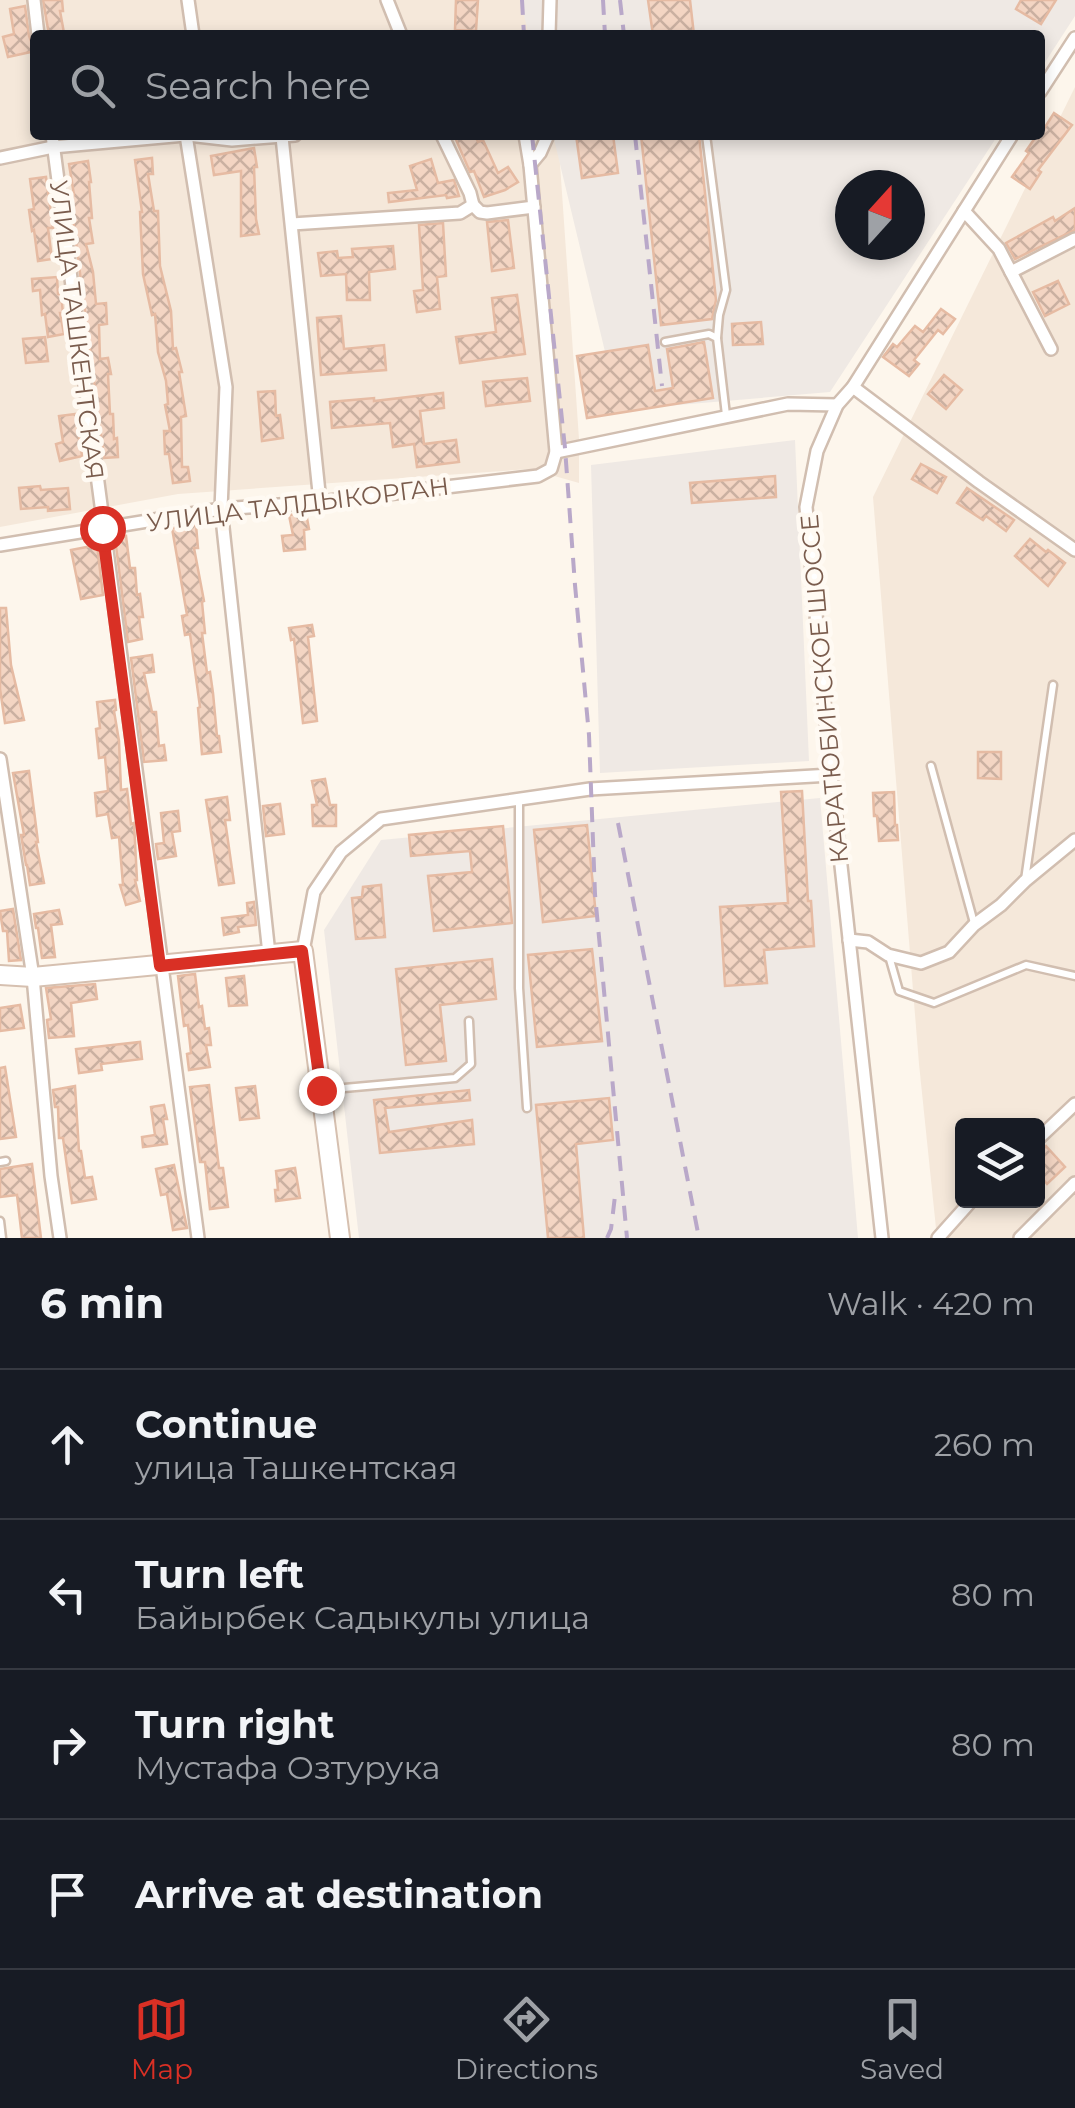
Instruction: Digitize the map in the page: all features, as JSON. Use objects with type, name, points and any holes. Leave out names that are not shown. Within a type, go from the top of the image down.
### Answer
[{"type":"street","points":[[34,0],[37,30]]},
{"type":"street","points":[[188,0],[192,30]]},
{"type":"street","points":[[388,0],[399,30]]},
{"type":"street","points":[[549,30],[550,0]]},
{"type":"street","points":[[1045,84],[1075,38]]},
{"type":"street","points":[[187,140],[226,388],[221,509],[269,954]]},
{"type":"street","points":[[288,140],[292,224],[320,502]]},
{"type":"street","points":[[444,140],[473,205],[480,212],[534,207]]},
{"type":"street","points":[[526,140],[556,452],[788,404],[836,405]]},
{"type":"street","points":[[530,166],[546,140]]},
{"type":"street","name":"КАРАТЮБИНСКОЕ ШОССЕ","points":[[882,1238],[806,507],[817,452],[836,405],[853,387],[1009,140]]},
{"type":"street","points":[[0,158],[52,141]]},
{"type":"street","name":"УЛИЦА ТАШКЕНТСКАЯ","points":[[52,141],[198,1238]]},
{"type":"street","points":[[292,224],[460,212],[473,205]]},
{"type":"street","points":[[964,211],[1000,250],[1050,349]]},
{"type":"street","points":[[1011,272],[1075,239]]},
{"type":"street","points":[[853,387],[1075,550]]},
{"type":"street","name":"УЛИЦА ТАЛДЫКОРГАН","points":[[0,546],[221,509],[320,502],[538,476],[551,468],[556,452]]},
{"type":"street","points":[[0,758],[33,977],[60,1238]]},
{"type":"street","points":[[340,1238],[302,951],[314,892],[341,852],[381,819],[590,789],[831,775]]},
{"type":"street","points":[[849,940],[868,942],[888,954],[921,963],[949,952],[974,925],[1075,840]]},
{"type":"street","points":[[0,975],[33,977],[302,951]]},
{"type":"street","points":[[1045,1132],[1075,1104]]},
{"type":"street","points":[[1020,1238],[1075,1183]]},
{"type":"street","points":[[938,1238],[965,1208]]},
{"type":"lane","points":[[707,140],[726,290],[718,315],[717,338],[726,415]]},
{"type":"lane","points":[[665,342],[709,334],[717,338]]},
{"type":"lane","points":[[1025,881],[1053,685]]},
{"type":"lane","points":[[930,766],[974,925]]},
{"type":"lane","points":[[519,799],[519,988],[527,1108]]},
{"type":"lane","points":[[888,954],[900,991],[934,1004],[1026,964],[1075,976]]},
{"type":"lane","points":[[321,1090],[455,1078],[471,1064],[469,1021]]},
{"type":"lane","points":[[0,1221],[2,1238]]},
{"type":"shaded area","points":[[0,0],[549,0],[551,30],[30,30],[30,140],[558,140],[579,483],[530,469],[178,494],[0,527]]},
{"type":"shaded area","points":[[520,0],[1075,0],[1075,16],[1045,62],[1045,30],[528,30]]},
{"type":"shaded area","points":[[1075,87],[1075,1238],[937,1238],[873,497]]},
{"type":"shaded area","points":[[554,140],[995,140],[925,247],[925,170],[835,170],[835,260],[916,260],[830,392],[619,410]]},
{"type":"shaded area","points":[[795,440],[809,761],[600,773],[591,465]]},
{"type":"shaded area","points":[[820,798],[858,1238],[359,1238],[324,930],[381,840]]},
{"type":"building","points":[[43,0],[62,0],[63,30],[48,30]]},
{"type":"building","points":[[456,0],[478,0],[476,30],[455,30]]},
{"type":"building","points":[[648,0],[690,0],[693,30],[652,30]]},
{"type":"building","points":[[1021,0],[1056,0],[1041,24],[1016,9]]},
{"type":"building","points":[[25,6],[30,52],[8,57],[3,37],[14,34],[10,9]]},
{"type":"building","points":[[1054,113],[1072,125],[1038,170],[1041,172],[1030,189],[1012,177],[1034,140],[1045,140],[1045,127]]},
{"type":"building","points":[[456,140],[483,140],[498,173],[508,167],[518,182],[484,197],[474,171],[470,172]]},
{"type":"building","points":[[577,140],[614,140],[618,173],[582,178]]},
{"type":"building","points":[[642,140],[700,140],[716,300],[712,319],[661,325]]},
{"type":"building","points":[[254,148],[259,234],[241,236],[241,171],[214,175],[211,156]]},
{"type":"building","points":[[152,158],[153,174],[148,174],[154,211],[158,211],[160,266],[171,311],[173,349],[176,348],[182,372],[186,416],[181,417],[182,467],[188,467],[190,481],[173,483],[169,454],[165,454],[164,431],[170,431],[166,381],[158,352],[155,314],[152,315],[143,274],[142,212],[135,160]]},
{"type":"building","points":[[431,159],[438,183],[454,180],[459,196],[389,202],[388,193],[417,190],[410,166]]},
{"type":"building","points":[[88,161],[93,243],[86,244],[96,304],[106,303],[107,324],[99,325],[100,359],[108,358],[111,374],[110,414],[118,457],[104,458],[70,196],[74,195],[69,164]]},
{"type":"building","points":[[46,177],[53,228],[48,228],[52,259],[38,261],[29,210],[34,209],[30,179]]},
{"type":"building","points":[[1075,208],[1075,230],[1015,259],[1006,243]]},
{"type":"building","points":[[508,220],[514,268],[492,271],[487,222]]},
{"type":"building","points":[[443,223],[446,276],[437,277],[440,309],[417,312],[414,291],[423,290],[419,225]]},
{"type":"building","points":[[393,246],[395,269],[369,272],[370,300],[347,300],[346,274],[321,276],[318,253],[337,251],[338,258],[353,257],[352,249]]},
{"type":"building","points":[[57,277],[64,334],[48,337],[40,290],[33,291],[32,279]]},
{"type":"building","points":[[1058,281],[1069,304],[1045,316],[1033,292]]},
{"type":"building","points":[[517,295],[525,354],[460,363],[456,337],[496,332],[492,298]]},
{"type":"building","points":[[941,309],[955,319],[943,334],[938,330],[914,360],[919,364],[909,376],[883,357],[915,326],[923,332]]},
{"type":"building","points":[[341,316],[344,349],[384,345],[386,370],[321,375],[317,318]]},
{"type":"building","points":[[761,322],[763,344],[733,345],[732,324]]},
{"type":"building","points":[[45,337],[48,361],[26,363],[23,339]]},
{"type":"building","points":[[704,342],[713,398],[587,418],[577,356],[648,345],[655,391],[673,388],[667,349]]},
{"type":"building","points":[[944,375],[962,390],[946,409],[928,394]]},
{"type":"building","points":[[527,378],[530,401],[486,406],[483,382]]},
{"type":"building","points":[[275,391],[276,416],[280,415],[283,438],[262,441],[258,392]]},
{"type":"building","points":[[443,393],[444,408],[420,411],[424,444],[456,440],[459,462],[417,467],[414,444],[393,447],[390,423],[332,428],[330,402]]},
{"type":"building","points":[[76,414],[82,456],[60,461],[56,444],[63,442],[59,416]]},
{"type":"building","points":[[921,464],[946,477],[937,493],[912,479]]},
{"type":"building","points":[[775,476],[776,497],[692,503],[690,483]]},
{"type":"building","points":[[40,486],[41,490],[68,488],[70,509],[21,509],[19,488]]},
{"type":"building","points":[[967,488],[1014,520],[1006,531],[986,516],[983,520],[957,503]]},
{"type":"building","points":[[306,513],[309,529],[304,530],[305,549],[284,551],[282,536],[293,535],[289,515]]},
{"type":"building","points":[[196,525],[198,548],[194,548],[204,601],[202,633],[221,752],[202,754],[200,707],[190,634],[185,635],[182,616],[187,615],[172,528]]},
{"type":"building","points":[[126,536],[143,617],[139,617],[142,639],[128,642],[115,538]]},
{"type":"building","points":[[1030,539],[1065,563],[1048,586],[1015,556]]},
{"type":"building","points":[[97,545],[103,595],[81,599],[71,550]]},
{"type":"building","points":[[0,608],[6,608],[11,665],[24,720],[5,723],[0,689]]},
{"type":"building","points":[[312,625],[314,636],[308,637],[317,721],[303,723],[294,639],[291,640],[289,628]]},
{"type":"building","points":[[152,655],[154,672],[144,673],[152,712],[156,712],[159,746],[164,745],[166,760],[144,762],[131,658]]},
{"type":"building","points":[[115,700],[121,790],[127,789],[131,824],[134,823],[135,880],[140,901],[126,905],[120,885],[119,837],[112,838],[108,814],[97,816],[95,793],[108,791],[105,757],[99,758],[97,702]]},
{"type":"building","points":[[978,752],[1001,752],[1001,779],[978,778]]},
{"type":"building","points":[[29,771],[44,883],[30,885],[13,773]]},
{"type":"building","points":[[325,779],[330,805],[336,805],[336,826],[313,826],[312,805],[317,805],[312,781]]},
{"type":"building","points":[[802,791],[814,946],[764,950],[767,983],[725,986],[720,907],[788,903],[781,792]]},
{"type":"building","points":[[894,792],[898,840],[879,841],[873,793]]},
{"type":"building","points":[[227,797],[230,820],[225,820],[234,883],[219,885],[206,800]]},
{"type":"building","points":[[280,804],[284,834],[266,836],[263,806]]},
{"type":"building","points":[[178,811],[180,831],[172,832],[176,856],[158,859],[156,844],[164,843],[161,813]]},
{"type":"building","points":[[587,825],[596,916],[543,922],[534,830]]},
{"type":"building","points":[[503,826],[512,923],[434,931],[428,876],[472,872],[470,851],[411,856],[409,835]]},
{"type":"building","points":[[381,885],[385,937],[356,939],[352,898],[362,897],[363,887]]},
{"type":"building","points":[[254,902],[256,925],[238,927],[239,932],[224,935],[222,918],[248,915],[247,903]]},
{"type":"building","points":[[13,909],[21,960],[9,961],[7,931],[3,931],[0,911]]},
{"type":"building","points":[[59,910],[62,924],[51,925],[55,957],[42,958],[34,914]]},
{"type":"building","points":[[592,949],[602,1041],[537,1047],[528,955]]},
{"type":"building","points":[[492,959],[496,999],[440,1005],[446,1061],[406,1065],[396,969]]},
{"type":"building","points":[[195,974],[199,1007],[202,1006],[205,1029],[209,1028],[211,1045],[206,1045],[210,1067],[189,1070],[188,1025],[184,1026],[178,976]]},
{"type":"building","points":[[244,976],[247,1005],[229,1006],[226,978]]},
{"type":"building","points":[[95,984],[97,999],[71,1003],[74,1036],[49,1038],[47,1020],[51,1019],[46,988]]},
{"type":"building","points":[[20,1005],[24,1028],[0,1031],[0,1008]]},
{"type":"building","points":[[140,1042],[142,1059],[101,1064],[102,1070],[79,1073],[76,1049]]},
{"type":"building","points":[[5,1067],[16,1137],[0,1139],[0,1068]]},
{"type":"building","points":[[209,1085],[228,1207],[210,1209],[190,1087]]},
{"type":"building","points":[[75,1086],[79,1151],[85,1178],[92,1177],[96,1199],[72,1203],[53,1090]]},
{"type":"building","points":[[255,1086],[259,1118],[240,1120],[236,1088]]},
{"type":"building","points":[[469,1090],[470,1100],[385,1108],[389,1132],[472,1120],[474,1144],[380,1153],[374,1100]]},
{"type":"building","points":[[609,1098],[613,1140],[576,1144],[584,1238],[548,1238],[536,1105]]},
{"type":"building","points":[[164,1105],[167,1144],[143,1147],[142,1137],[155,1135],[151,1107]]},
{"type":"building","points":[[1045,1147],[1065,1167],[1047,1184],[1045,1182]]},
{"type":"building","points":[[32,1164],[41,1238],[22,1238],[17,1195],[0,1197],[0,1169]]},
{"type":"building","points":[[174,1165],[187,1228],[173,1230],[167,1194],[161,1195],[156,1169]]},
{"type":"building","points":[[295,1168],[300,1198],[276,1201],[276,1171]]},
{"type":"railway","points":[[522,0],[524,30]]},
{"type":"railway","points":[[603,0],[605,30]]},
{"type":"railway","points":[[620,0],[623,30]]},
{"type":"railway","points":[[533,140],[565,448],[589,735],[595,894],[627,1238]]},
{"type":"railway","points":[[636,140],[662,386]]},
{"type":"railway","points":[[618,823],[699,1238]]},
{"type":"railway","points":[[607,1238],[615,1196]]},
{"type":"route","points":[[102,528],[160,966],[302,951],[321,1090]]}]
